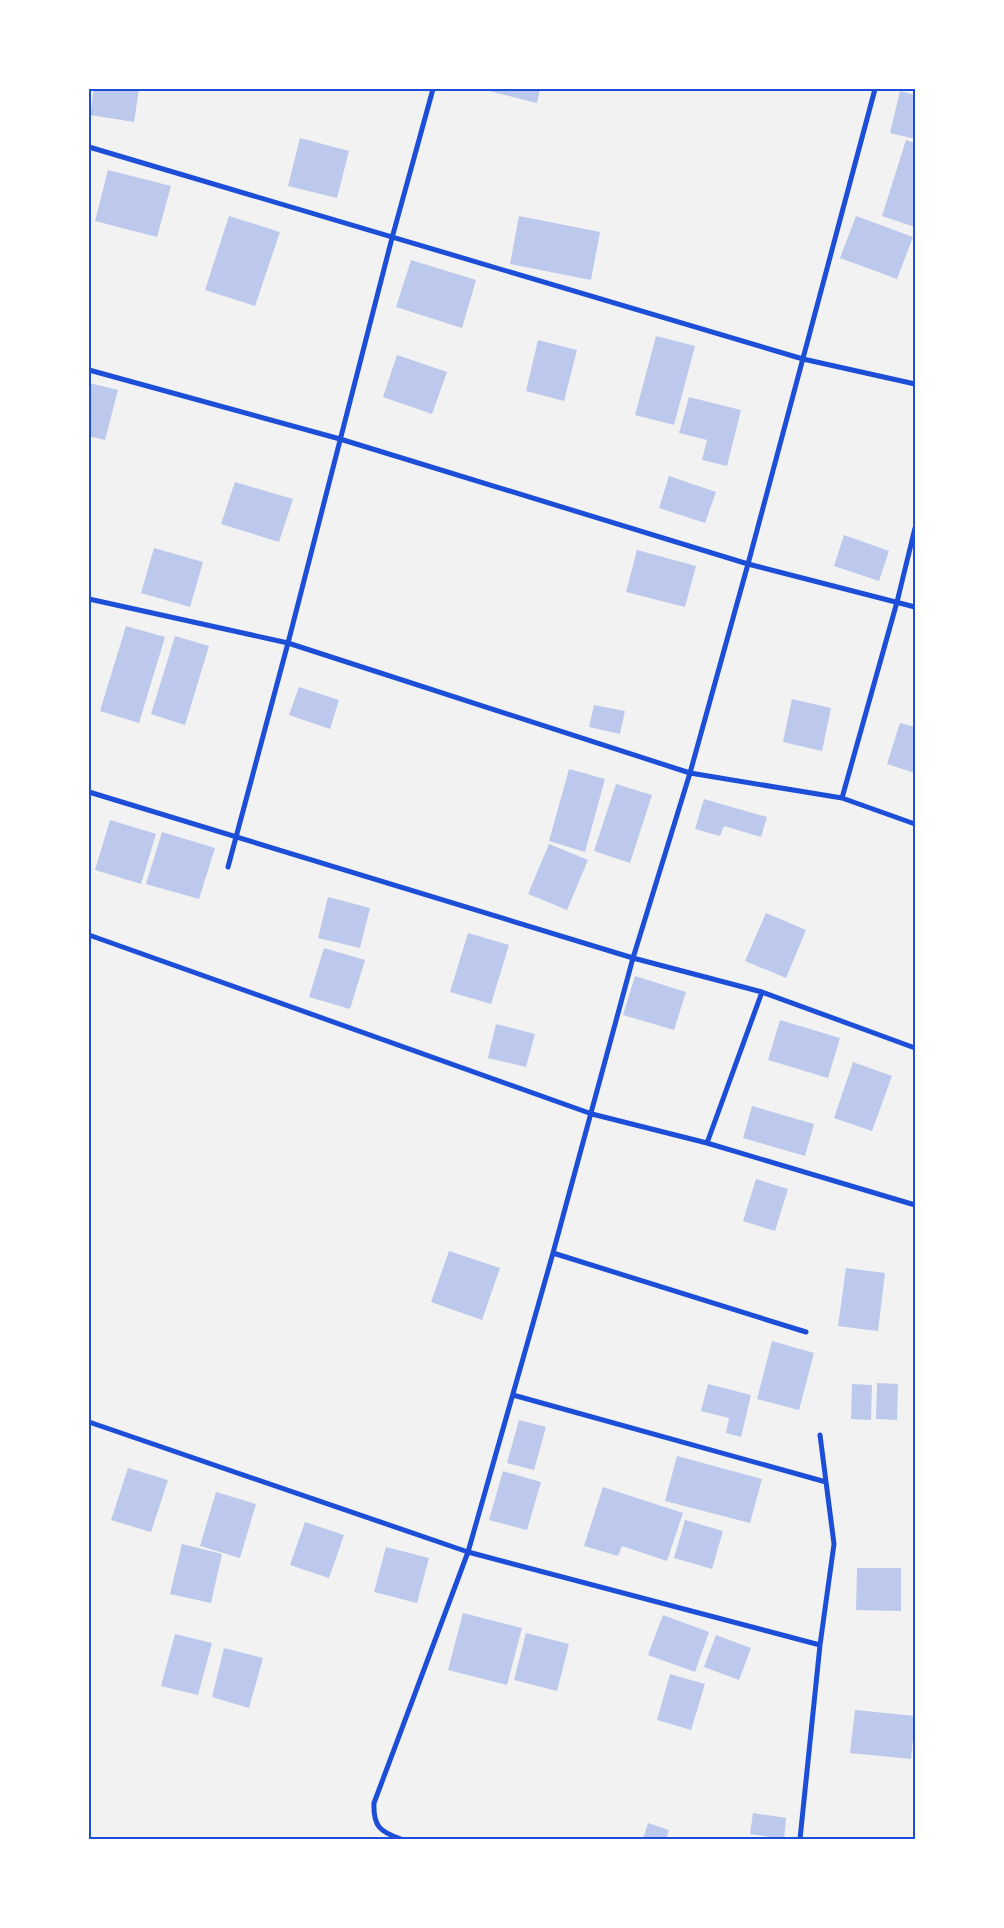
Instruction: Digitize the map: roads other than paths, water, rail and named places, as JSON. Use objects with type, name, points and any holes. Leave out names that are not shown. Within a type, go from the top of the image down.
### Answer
[{"type":"street","points":[[228,867],[288,643],[392,238],[433,89]]},
{"type":"street","points":[[401,1839],[386,1834],[377,1825],[374,1815],[374,1803],[468,1552],[592,1114],[633,958],[690,773],[875,89]]},
{"type":"street","points":[[89,147],[803,359],[915,384]]},
{"type":"street","points":[[89,370],[340,439],[748,564],[915,607]]},
{"type":"street","points":[[842,798],[897,602],[915,528]]},
{"type":"street","points":[[89,599],[288,643],[690,773],[842,798],[915,824]]},
{"type":"street","points":[[89,792],[633,958],[762,992],[915,1048]]},
{"type":"street","points":[[89,935],[592,1114],[707,1143],[915,1205]]},
{"type":"street","points":[[707,1143],[762,992]]},
{"type":"street","points":[[553,1253],[806,1332]]},
{"type":"street","points":[[513,1395],[826,1482]]},
{"type":"street","points":[[89,1422],[468,1552],[820,1645]]},
{"type":"street","points":[[800,1839],[820,1645],[834,1544],[820,1435]]}]
